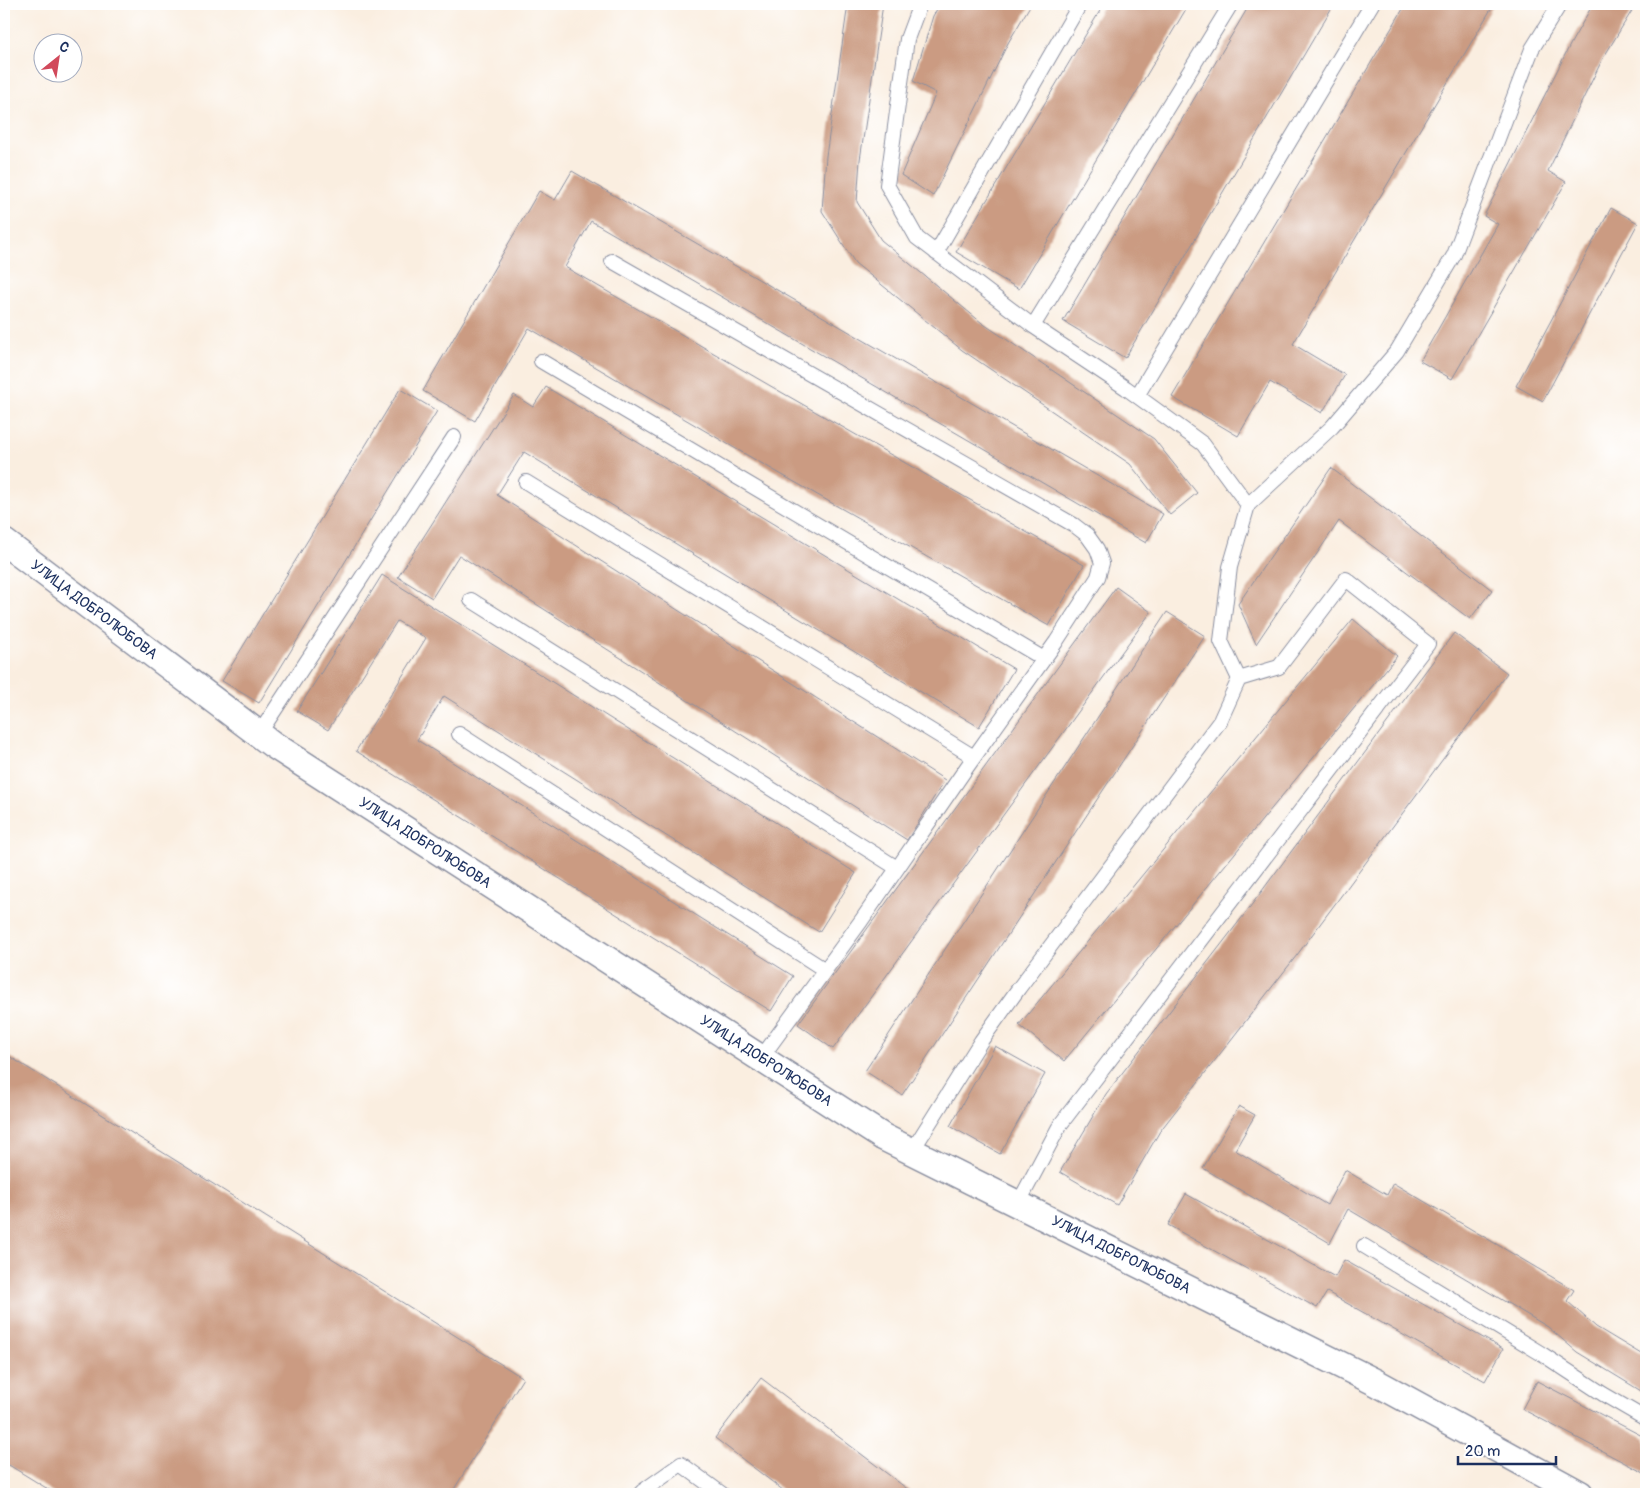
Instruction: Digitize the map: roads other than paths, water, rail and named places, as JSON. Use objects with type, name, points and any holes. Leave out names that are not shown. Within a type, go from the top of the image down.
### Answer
[{"type":"street","name":"УЛИЦА ДОБРОЛЮБОВА","points":[[4,542],[280,750],[883,1137],[1377,1383],[1580,1494]]},
{"type":"lane","points":[[920,4],[907,39],[887,185],[917,238],[1033,326],[1203,444],[1248,505]]},
{"type":"lane","points":[[936,253],[1080,4]]},
{"type":"lane","points":[[1033,326],[1230,4]]},
{"type":"lane","points":[[1136,396],[1372,4]]},
{"type":"lane","points":[[1239,679],[1221,641],[1230,567],[1248,505],[1332,428],[1397,351],[1454,255],[1532,49],[1560,4]]},
{"type":"lane","points":[[612,261],[1074,525],[1087,535],[1097,549],[1102,563],[1098,577],[1044,659],[761,1058]]},
{"type":"lane","points":[[541,361],[1044,659]]},
{"type":"lane","points":[[259,734],[454,437]]},
{"type":"lane","points":[[526,482],[974,757]]},
{"type":"lane","points":[[912,1151],[981,1041],[1220,721],[1239,679],[1279,667],[1346,579],[1428,644],[1106,1062],[1060,1125],[1018,1204]]},
{"type":"lane","points":[[471,600],[897,868]]},
{"type":"lane","points":[[458,734],[825,970]]},
{"type":"lane","points":[[1364,1246],[1646,1419]]},
{"type":"lane","points":[[640,1494],[681,1464],[722,1494]]}]
